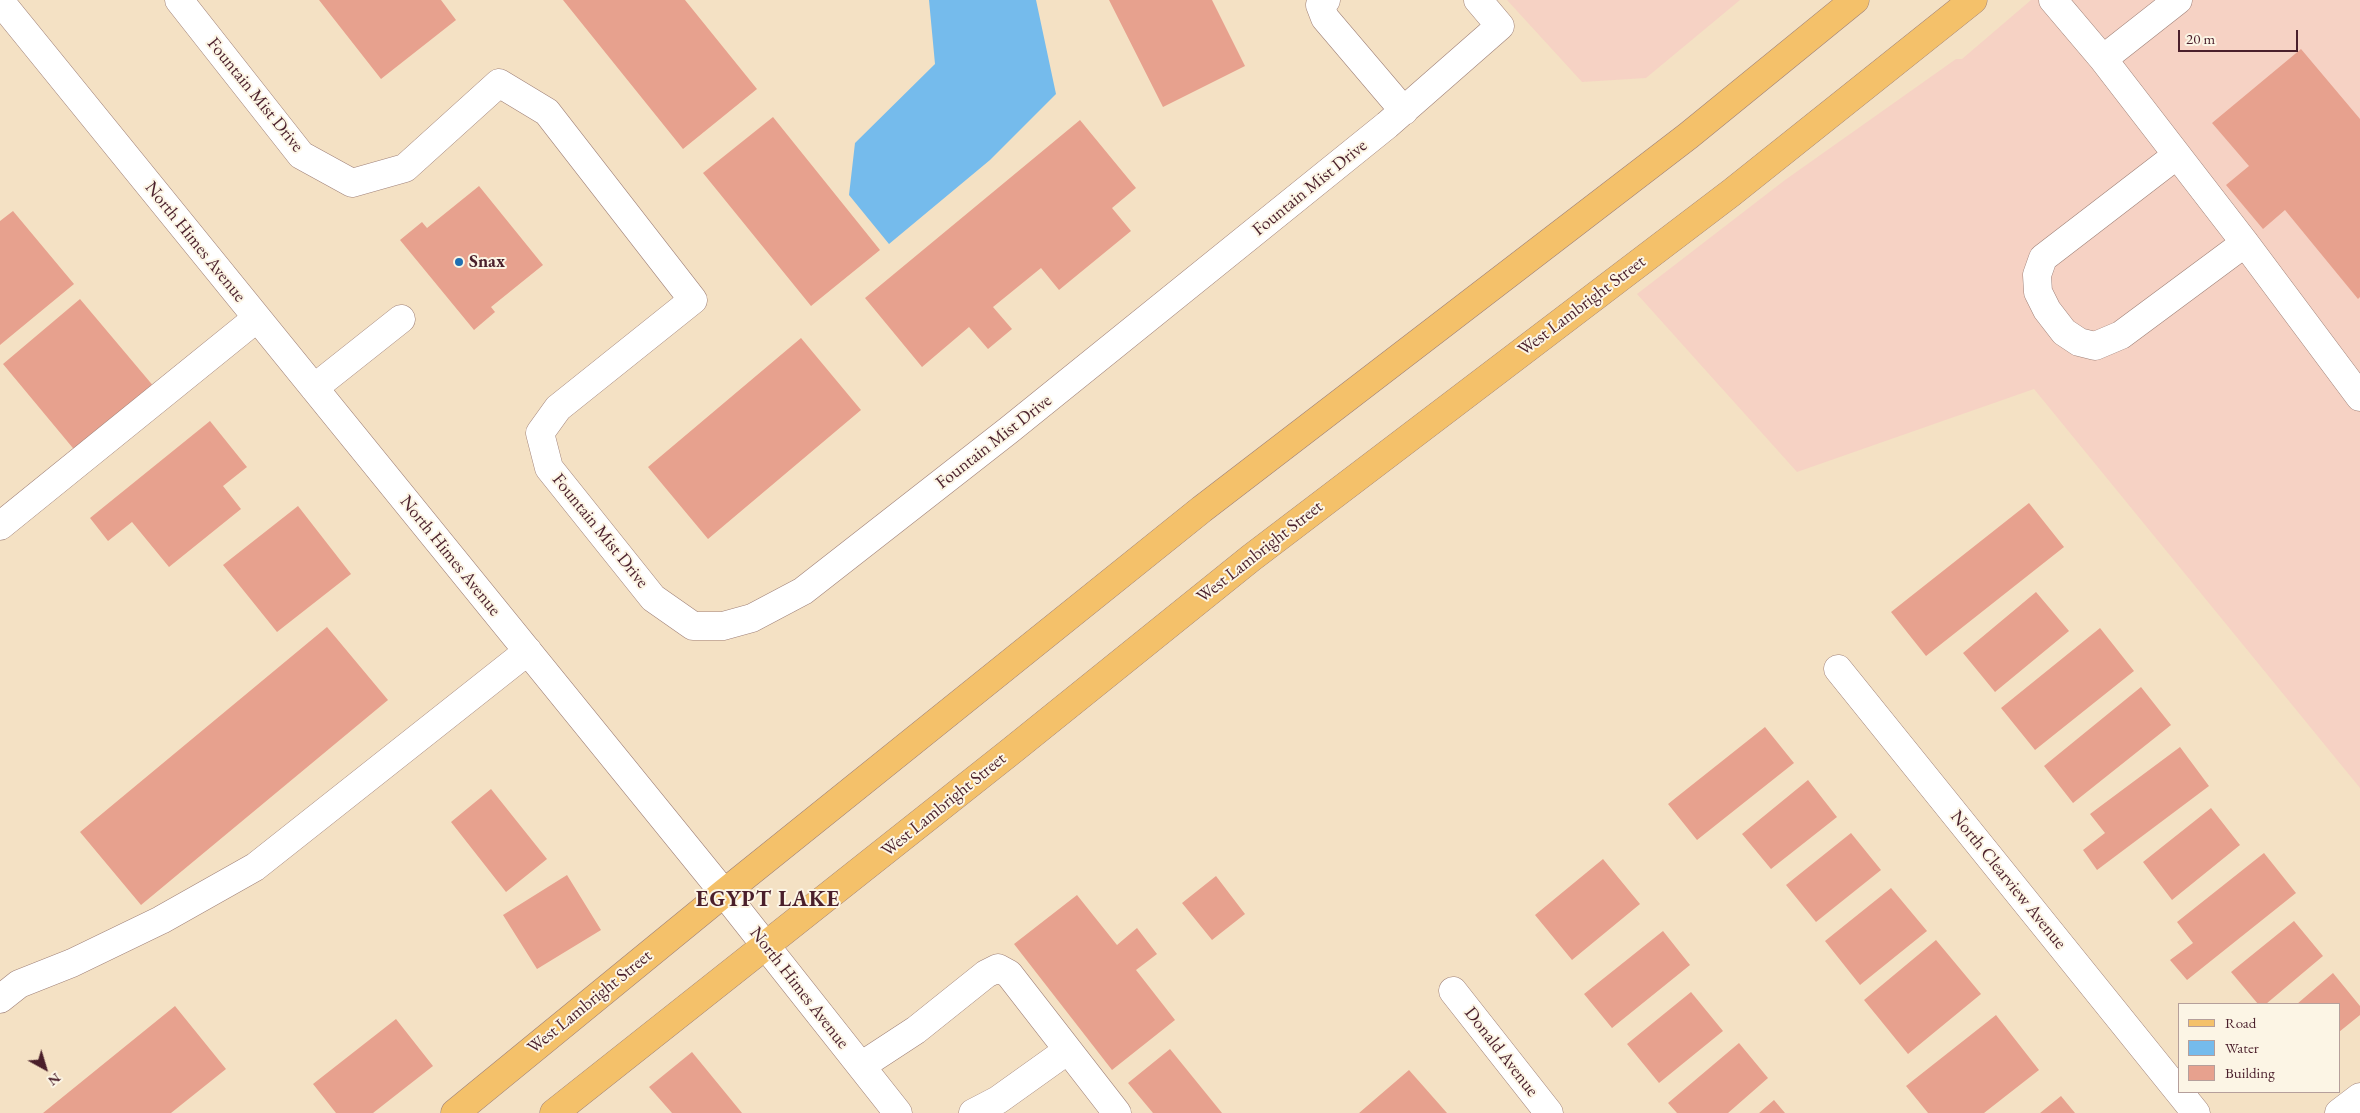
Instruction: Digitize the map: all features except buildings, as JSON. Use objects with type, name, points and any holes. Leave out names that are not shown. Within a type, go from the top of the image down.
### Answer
[{"type":"main road","name":"West Lambright Street","points":[[455,1113],[724,892],[1202,509],[1688,136],[1853,0]]},
{"type":"main road","name":"West Lambright Street","points":[[554,1113],[1251,558],[1731,193],[1974,0]]},
{"type":"street","name":"Fountain Mist Drive","points":[[179,0],[302,155],[352,183],[405,168],[499,83],[547,112],[693,300],[558,408],[540,434],[549,468],[653,598],[693,626],[723,626],[752,618],[803,592],[1009,430],[1404,111],[1500,26],[1478,0]]},
{"type":"street","points":[[1326,0],[1320,5],[1325,18],[1404,111]]},
{"type":"street","points":[[2053,0],[2103,59],[2245,243],[2360,398]]},
{"type":"street","points":[[2103,59],[2178,0]]},
{"type":"street","name":"North Himes Avenue","points":[[0,1],[724,892],[898,1113]]},
{"type":"street","points":[[2177,155],[2043,258],[2037,275],[2038,292],[2047,310],[2064,332],[2079,342],[2094,346],[2121,335],[2245,243]]},
{"type":"street","points":[[0,526],[257,318]]},
{"type":"street","points":[[314,388],[401,319]]},
{"type":"street","points":[[0,998],[19,984],[72,963],[161,920],[255,867],[528,651]]},
{"type":"street","name":"North Clearview Avenue","points":[[1838,669],[2178,1091]]},
{"type":"street","points":[[861,1066],[916,1030],[986,974],[998,968],[1009,974],[1117,1113]]},
{"type":"street","name":"Donald Avenue","points":[[1453,991],[1550,1113]]},
{"type":"street","points":[[973,1113],[998,1100],[1068,1050]]},
{"type":"street","name":"North Clearview Avenue","points":[[2180,1093],[2196,1113]]},
{"type":"street","points":[[2339,1113],[2360,1097]]},
{"type":"shaded area","points":[[1507,0],[1740,0],[1646,78],[1582,82]]},
{"type":"shaded area","points":[[2031,0],[2360,0],[2360,788],[2034,389],[1797,472],[1637,294],[1785,180],[1956,59],[1962,59]]},
{"type":"water","points":[[929,0],[1036,0],[1056,94],[990,160],[889,244],[849,195],[855,143],[935,64]]},
{"type":"place","name":"Snax","points":[[459,262]]},
{"type":"district","name":"EGYPT LAKE","points":[[768,900]]}]
